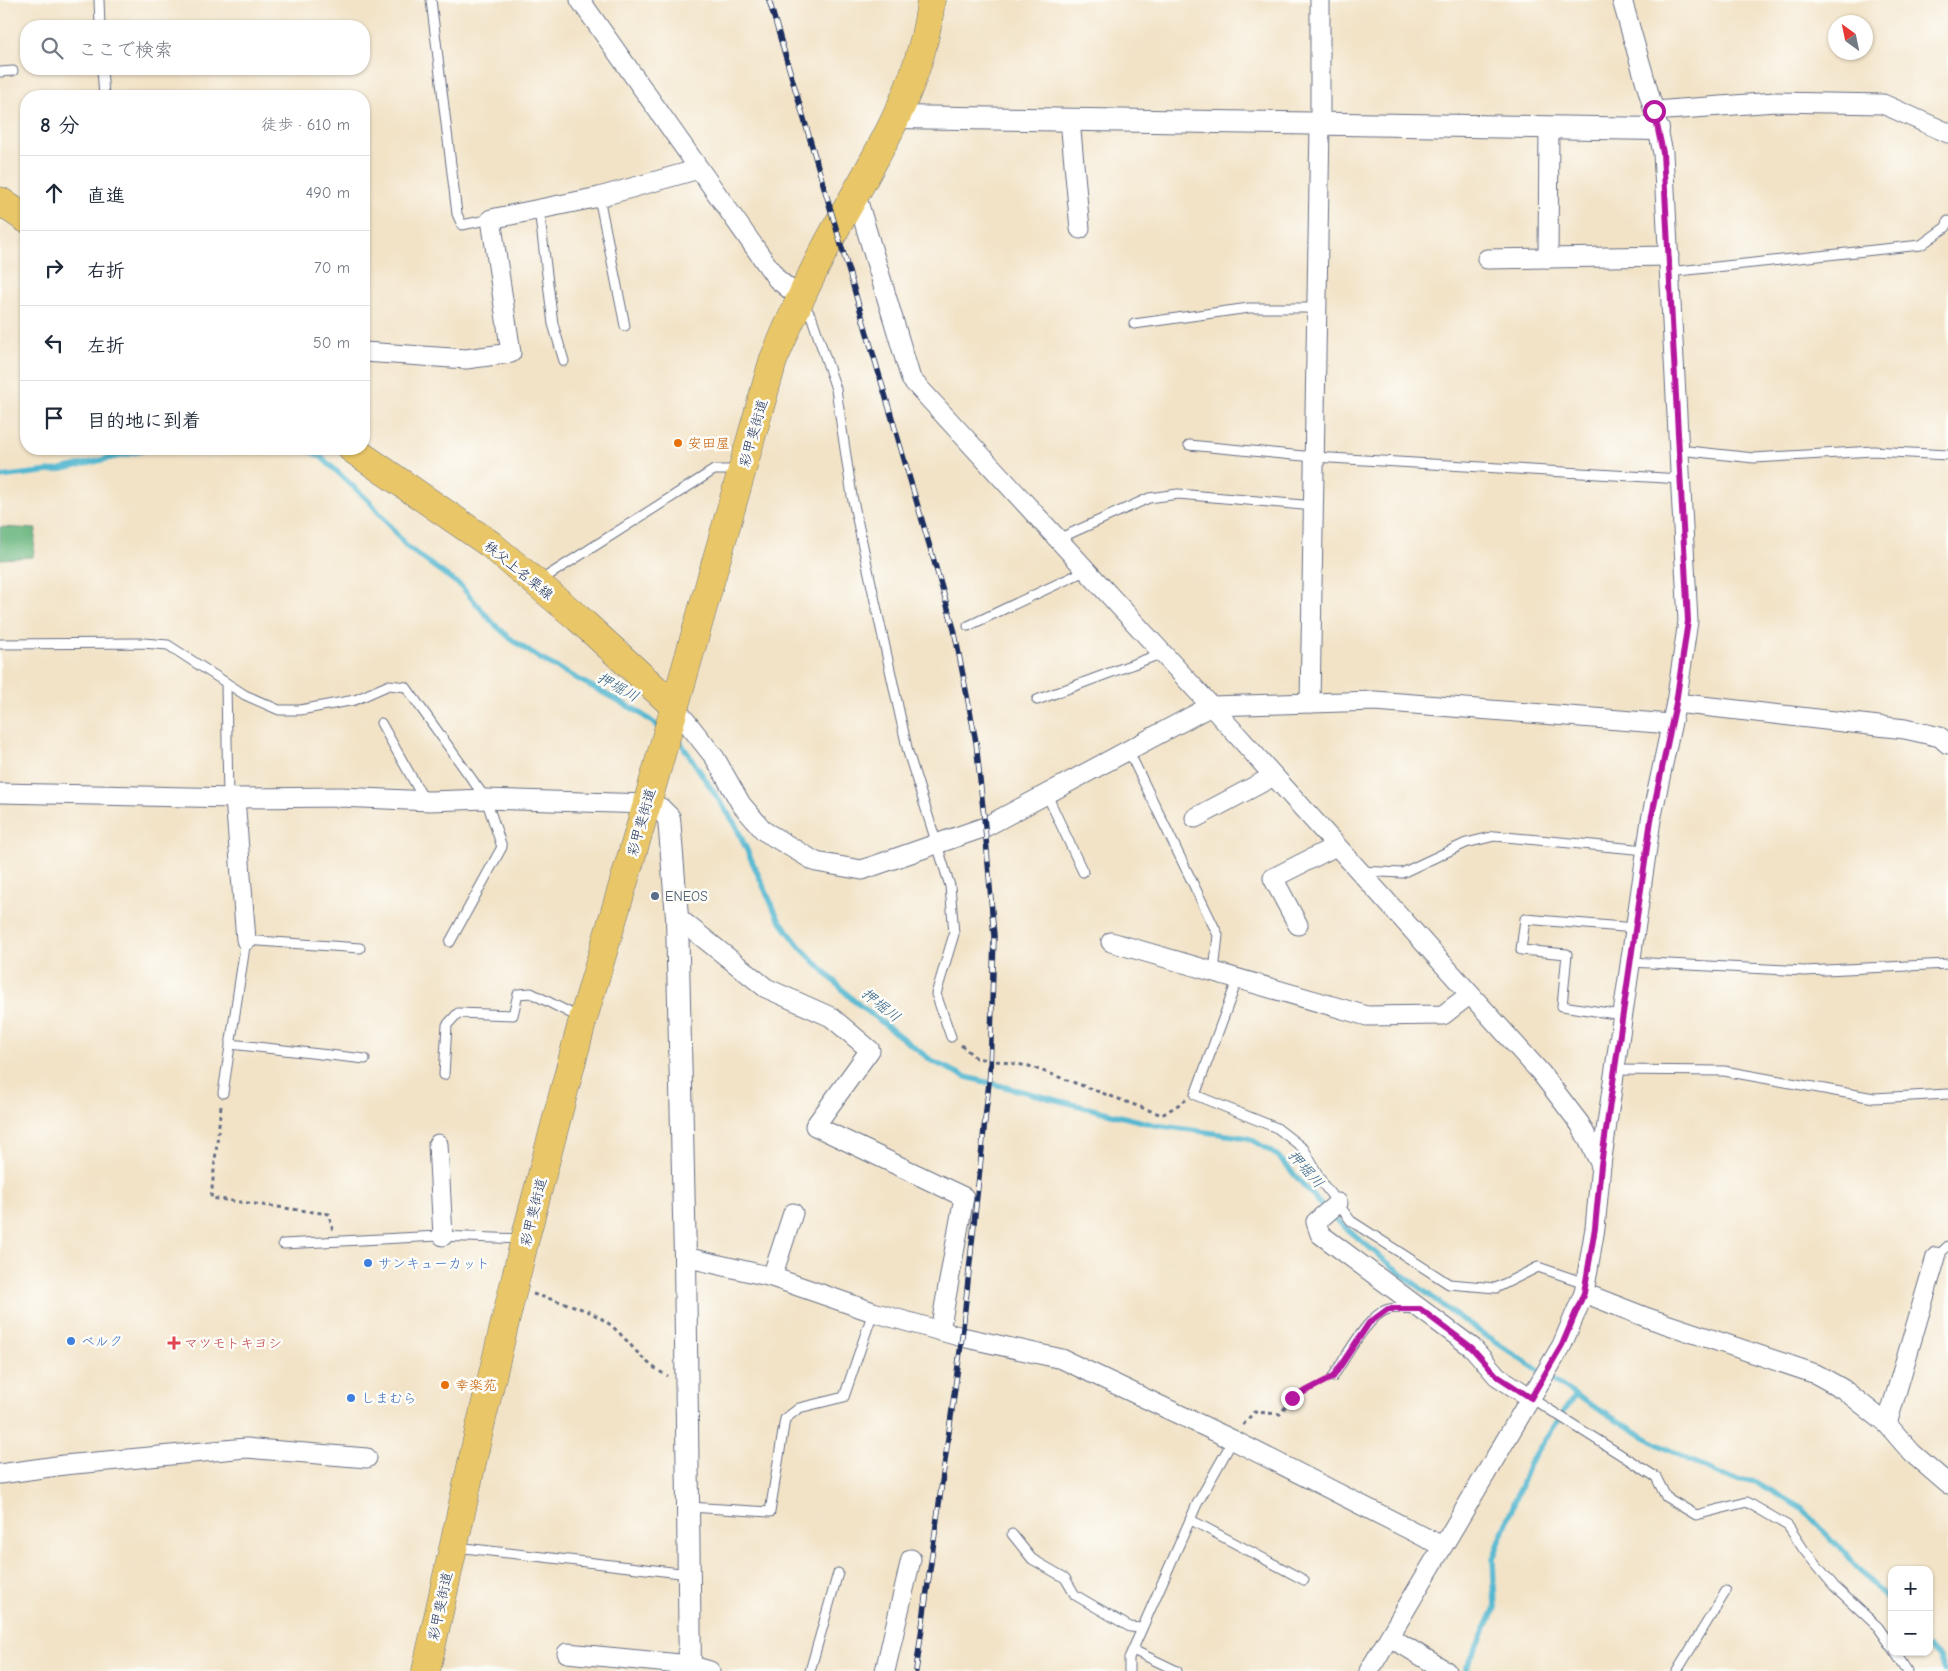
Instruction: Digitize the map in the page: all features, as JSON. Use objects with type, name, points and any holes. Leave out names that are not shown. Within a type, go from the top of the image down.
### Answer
[{"type":"main road","name":"彩甲斐街道","points":[[426,1671],[513,1288],[583,1019],[647,804],[773,361],[799,297],[898,118],[918,67],[929,21],[931,0]]},
{"type":"main road","points":[[0,201],[20,215]]},
{"type":"main road","name":"秩父上名栗線","points":[[361,455],[490,544],[536,583],[671,716]]},
{"type":"street","points":[[580,0],[776,279],[799,297]]},
{"type":"street","points":[[1310,703],[1320,124],[1320,0]]},
{"type":"street","points":[[1369,1671],[1562,1345],[1585,1288],[1595,1228],[1601,1165],[1646,850],[1676,703],[1688,621],[1663,153],[1656,120],[1622,0]]},
{"type":"street","points":[[898,118],[1549,127],[1656,120],[1775,102],[1883,104],[1948,133]]},
{"type":"street","points":[[1070,120],[1080,229]]},
{"type":"street","points":[[1548,258],[1549,127]]},
{"type":"street","points":[[370,352],[466,359],[511,353],[491,219],[599,197],[699,169]]},
{"type":"street","points":[[856,195],[911,379],[1163,653],[1541,1073],[1580,1124],[1601,1165]]},
{"type":"street","points":[[1487,259],[1548,258],[1669,264]]},
{"type":"street","points":[[671,716],[715,758],[741,804],[764,831],[816,862],[862,870],[985,827],[1129,752],[1211,706],[1375,701],[1671,724]]},
{"type":"street","points":[[1676,703],[1905,729],[1940,738],[1948,744]]},
{"type":"street","points":[[1195,818],[1274,776]]},
{"type":"street","points":[[0,793],[232,798],[340,797],[425,801],[486,799],[647,804],[660,809],[669,818],[677,917],[686,1257],[688,1507],[690,1574],[697,1669],[567,1653]]},
{"type":"street","points":[[232,798],[246,940]]},
{"type":"street","points":[[1298,925],[1273,878],[1336,846]]},
{"type":"street","points":[[677,917],[766,988],[831,1017],[870,1050],[815,1126],[964,1197],[940,1331]]},
{"type":"street","points":[[1111,942],[1367,1016],[1443,1015],[1469,995]]},
{"type":"street","points":[[438,1144],[443,1236]]},
{"type":"street","points":[[1337,1204],[1316,1222],[1320,1234],[1472,1348],[1497,1376],[1531,1398]]},
{"type":"street","points":[[772,1277],[793,1213]]},
{"type":"street","points":[[1887,1424],[1942,1251]]},
{"type":"street","points":[[686,1257],[772,1277],[873,1312],[940,1331],[1062,1359],[1233,1440],[1442,1546]]},
{"type":"street","points":[[1585,1288],[1648,1318],[1816,1374],[1843,1389],[1887,1424],[1912,1453],[1948,1484]]},
{"type":"street","points":[[0,1474],[64,1465],[246,1448],[367,1458]]},
{"type":"street","points":[[885,1671],[911,1559]]},
{"type":"street","points":[[1390,1637],[1446,1671]]},
{"type":"lane","points":[[99,0],[100,20]]},
{"type":"lane","points":[[431,0],[458,214],[462,225],[491,219]]},
{"type":"lane","points":[[0,72],[13,71]]},
{"type":"lane","points":[[102,75],[104,90]]},
{"type":"lane","points":[[599,197],[625,326]]},
{"type":"lane","points":[[539,209],[553,324],[564,361]]},
{"type":"lane","points":[[1669,264],[1921,245],[1946,228],[1948,221]]},
{"type":"lane","points":[[799,297],[812,318],[836,389],[854,505],[908,752],[950,886],[954,934],[936,994],[951,1037]]},
{"type":"lane","points":[[1134,324],[1249,308],[1317,308]]},
{"type":"lane","points":[[1189,445],[1314,457],[1680,479]]},
{"type":"lane","points":[[1679,450],[1754,458],[1873,451],[1948,455]]},
{"type":"lane","points":[[536,583],[714,470],[742,470]]},
{"type":"lane","points":[[1058,539],[1148,498],[1178,494],[1314,506]]},
{"type":"lane","points":[[968,626],[1087,570]]},
{"type":"lane","points":[[0,644],[143,643],[168,645],[246,695],[279,710],[300,710],[355,700],[390,685],[406,687],[486,799],[502,847],[450,942]]},
{"type":"lane","points":[[1037,700],[1163,653]]},
{"type":"lane","points":[[226,683],[232,798]]},
{"type":"lane","points":[[381,723],[425,801]]},
{"type":"lane","points":[[1129,752],[1218,935],[1214,972]]},
{"type":"lane","points":[[1047,795],[1083,872]]},
{"type":"lane","points":[[1358,871],[1402,873],[1466,843],[1495,836],[1646,850]]},
{"type":"lane","points":[[1622,1015],[1562,1006],[1567,954],[1521,950],[1525,919],[1635,928]]},
{"type":"lane","points":[[223,1093],[246,940],[360,948]]},
{"type":"lane","points":[[1630,962],[1805,971],[1948,964]]},
{"type":"lane","points":[[1238,978],[1195,1095],[1277,1128],[1304,1149],[1323,1184],[1351,1221],[1448,1284],[1496,1288],[1538,1267],[1585,1288]]},
{"type":"lane","points":[[444,1075],[446,1025],[458,1013],[513,1015],[518,994],[531,993],[583,1019]]},
{"type":"lane","points":[[230,1044],[365,1059]]},
{"type":"lane","points":[[1614,1070],[1724,1071],[1874,1098],[1948,1094]]},
{"type":"lane","points":[[283,1244],[443,1236],[526,1239]]},
{"type":"lane","points":[[1333,1377],[1369,1323],[1378,1315],[1388,1309],[1420,1309]]},
{"type":"lane","points":[[688,1507],[770,1512],[785,1419],[799,1408],[844,1397],[873,1312]]},
{"type":"lane","points":[[1531,1398],[1656,1477],[1666,1497],[1696,1515],[1747,1502],[1788,1526],[1804,1550],[1834,1586],[1878,1626],[1888,1641]]},
{"type":"lane","points":[[1129,1671],[1129,1658],[1197,1504],[1233,1440]]},
{"type":"lane","points":[[1191,1520],[1304,1580]]},
{"type":"lane","points":[[1012,1534],[1032,1559],[1065,1578],[1075,1595],[1130,1627],[1142,1628]]},
{"type":"lane","points":[[453,1547],[690,1574]]},
{"type":"lane","points":[[810,1671],[838,1573]]},
{"type":"lane","points":[[1677,1671],[1726,1591]]},
{"type":"lane","points":[[1133,1650],[1178,1671]]},
{"type":"lane","points":[[1898,1656],[1907,1671]]},
{"type":"path","points":[[951,1037],[976,1058],[1029,1066],[1162,1115],[1195,1095]]},
{"type":"path","points":[[223,1093],[211,1198],[329,1214],[336,1241]]},
{"type":"path","points":[[513,1288],[593,1314],[612,1326],[645,1362],[687,1384]]},
{"type":"path","points":[[1233,1440],[1254,1412],[1280,1414],[1292,1398],[1333,1377]]},
{"type":"green space","points":[[0,527],[36,529],[33,557],[0,559]]},
{"type":"waterway","name":"押堀川","points":[[0,477],[58,470],[124,455]]},
{"type":"waterway","name":"押堀川","points":[[318,455],[370,502],[407,547],[461,586],[493,623],[511,639],[539,658],[637,711],[662,729]]},
{"type":"waterway","name":"押堀川","points":[[673,737],[681,743],[735,824],[778,918],[800,947],[853,1000],[932,1061],[966,1077],[1155,1125],[1249,1138],[1278,1156],[1329,1214],[1455,1315],[1575,1395],[1657,1444],[1724,1477],[1756,1482],[1804,1510],[1888,1601]]},
{"type":"waterway","points":[[1466,1669],[1495,1608],[1493,1559],[1529,1464],[1575,1395]]},
{"type":"waterway","points":[[1933,1651],[1939,1657],[1944,1671]]},
{"type":"railway","points":[[769,0],[954,629],[976,742],[985,827],[994,936],[990,1073],[962,1337],[916,1671]]},
{"type":"place","name":"安田屋","points":[[678,443]]},
{"type":"place","name":"ENEOS","points":[[655,896]]},
{"type":"place","name":"サンキューカット","points":[[368,1263]]},
{"type":"place","name":"ベルク","points":[[71,1341]]},
{"type":"place","name":"マツモトキヨシ","points":[[174,1343]]},
{"type":"place","name":"幸楽苑","points":[[445,1385]]},
{"type":"place","name":"しまむら","points":[[351,1398]]},
{"type":"route","points":[[1292,1398],[1333,1377],[1369,1323],[1378,1315],[1388,1309],[1420,1309],[1472,1348],[1497,1376],[1531,1398],[1562,1345],[1584,1293],[1595,1228],[1601,1165],[1651,820],[1676,703],[1688,621],[1663,153],[1654,111]]}]
